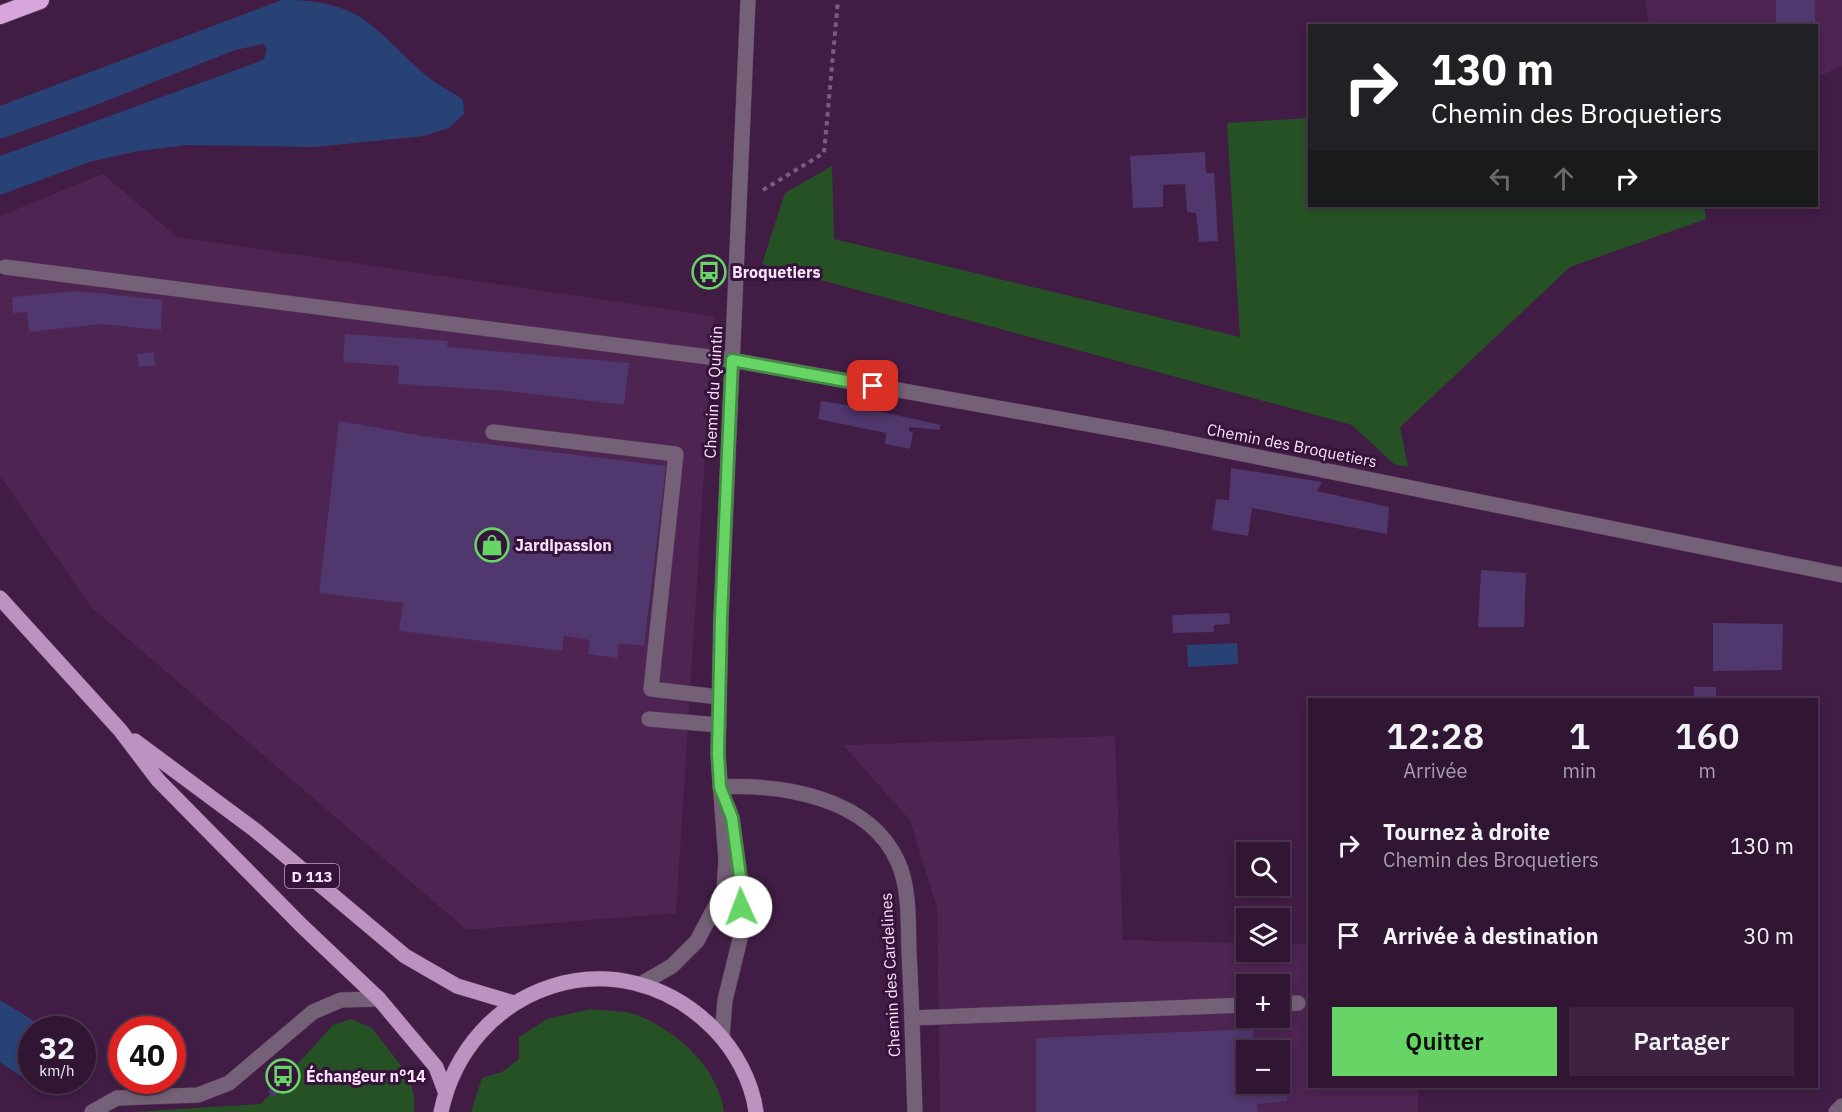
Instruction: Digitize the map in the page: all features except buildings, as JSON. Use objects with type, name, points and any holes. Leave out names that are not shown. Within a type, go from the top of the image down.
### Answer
[{"type":"highway","points":[[0,15],[40,0]]},
{"type":"main road","name":"D 113","points":[[0,598],[120,730],[158,780],[302,926],[379,999],[436,1067],[445,1091]]},
{"type":"main road","name":"D 113","points":[[120,730],[255,830],[405,956],[457,987],[514,1003]]},
{"type":"main road","points":[[441,1112],[445,1091],[459,1060],[479,1032],[514,1003],[543,988],[575,980],[608,979],[641,984],[672,996],[699,1014],[722,1037],[742,1067],[756,1112]]},
{"type":"street","name":"Chemin du Quintin","points":[[641,984],[672,966],[697,941],[724,890],[726,860],[720,787],[719,697],[748,0]]},
{"type":"street","name":"Chemin des Broquetiers","points":[[5,267],[732,360],[1166,438],[1842,575]]},
{"type":"street","points":[[493,432],[676,454],[651,688],[719,697]]},
{"type":"street","points":[[649,718],[719,725]]},
{"type":"street","name":"Chemin des Cardelines","points":[[720,787],[754,785],[796,791],[845,809],[876,831],[898,862],[907,903],[915,1112]]},
{"type":"street","name":"Chemin du Quintin","points":[[720,787],[732,818],[742,891],[740,939],[725,1000],[722,1037]]},
{"type":"street","points":[[92,1112],[117,1098],[198,1095],[229,1083],[313,1012],[341,1000],[379,999]]},
{"type":"street","points":[[1290,1003],[1298,1003]]},
{"type":"street","points":[[912,1018],[1236,1005]]},
{"type":"street","points":[[1836,1112],[1842,1106]]},
{"type":"path","points":[[739,205],[824,153],[838,0]]},
{"type":"shaded area","points":[[1645,0],[1842,0],[1842,66],[1818,77],[1818,24],[1649,24]]},
{"type":"shaded area","points":[[103,174],[177,237],[714,316],[676,913],[467,930],[92,608],[0,476],[0,216]]},
{"type":"shaded area","points":[[1115,736],[1123,940],[1236,943],[1236,962],[1290,962],[1290,944],[1308,944],[1308,1088],[1418,1088],[1418,1112],[940,1112],[937,908],[910,820],[843,745]]},
{"type":"green space","points":[[1308,118],[1308,207],[1704,207],[1706,219],[1570,267],[1400,427],[1408,467],[1394,464],[1352,425],[762,264],[785,193],[832,166],[834,239],[1240,337],[1227,123]]},
{"type":"green space","points":[[591,1009],[632,1013],[652,1022],[681,1041],[714,1080],[724,1112],[471,1112],[482,1078],[502,1072],[519,1059],[519,1037],[547,1019]]},
{"type":"green space","points":[[351,1019],[372,1028],[409,1076],[414,1097],[414,1112],[133,1112],[261,1104],[333,1025]]},
{"type":"water","points":[[282,0],[332,5],[365,20],[428,77],[463,100],[464,114],[449,128],[424,136],[314,147],[187,145],[138,151],[89,162],[0,195],[0,156],[255,63],[264,59],[267,50],[263,44],[235,50],[91,107],[0,139],[0,106]]},
{"type":"water","points":[[1237,643],[1238,664],[1188,667],[1187,645]]},
{"type":"water","points":[[0,1000],[26,1016],[18,1016],[18,1074],[0,1062]]},
{"type":"place","name":"Broquetiers","points":[[709,272]]},
{"type":"place","name":"Jardipassion","points":[[492,545]]},
{"type":"place","name":"Échangeur n°14","points":[[283,1076]]},
{"type":"route","points":[[741,907],[742,891],[732,818],[720,787],[718,754],[721,618],[732,360],[873,386]]}]
